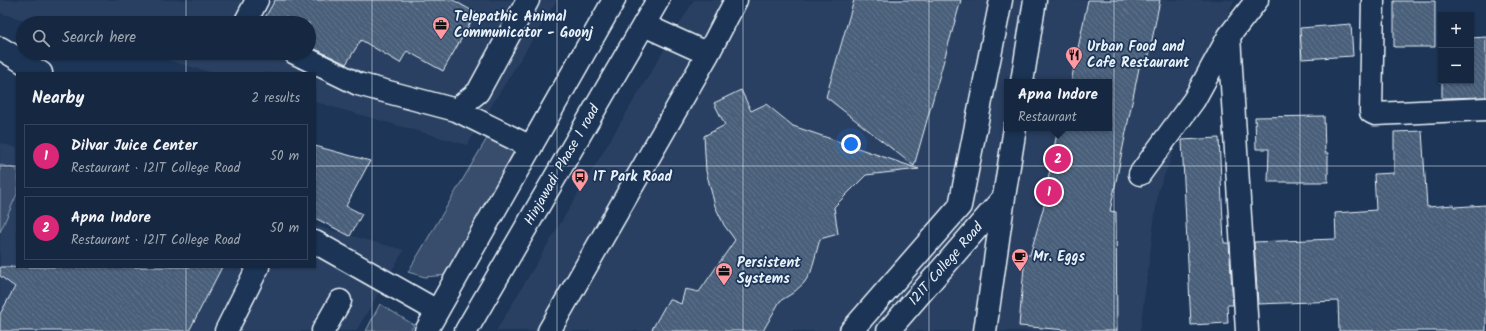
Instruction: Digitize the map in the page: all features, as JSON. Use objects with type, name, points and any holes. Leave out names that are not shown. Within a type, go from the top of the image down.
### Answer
[{"type":"street","points":[[249,16],[258,0]]},
{"type":"street","points":[[456,110],[478,92],[528,0]]},
{"type":"street","points":[[426,331],[614,0]]},
{"type":"street","name":"Hinjawadi Phase 1 road","points":[[466,331],[658,0]]},
{"type":"street","points":[[549,331],[708,54],[736,0]]},
{"type":"street","points":[[851,331],[960,206],[1000,0]]},
{"type":"street","points":[[1022,79],[1035,0]]},
{"type":"street","points":[[1140,174],[1194,100],[1229,36],[1257,0]]},
{"type":"street","points":[[1373,0],[1371,112],[1375,114],[1486,109]]},
{"type":"street","points":[[644,25],[708,54]]},
{"type":"street","points":[[1229,36],[1247,331]]},
{"type":"street","points":[[0,48],[16,58]]},
{"type":"street","points":[[20,60],[39,72]]},
{"type":"street","points":[[309,60],[358,84],[456,110],[531,147]]},
{"type":"street","points":[[985,331],[1015,131]]},
{"type":"street","name":"I2IT College Road","points":[[888,331],[1004,197]]},
{"type":"street","points":[[316,243],[437,312]]},
{"type":"street","points":[[226,331],[258,268]]},
{"type":"street","points":[[324,331],[340,301]]},
{"type":"shaded area","points":[[0,0],[557,0],[467,145],[316,102],[316,72],[209,72],[167,60],[316,60],[316,16],[16,16],[16,18],[0,13]]},
{"type":"shaded area","points":[[694,0],[1234,0],[1158,191],[1140,331],[496,331]]},
{"type":"shaded area","points":[[489,135],[521,150],[446,275],[425,277],[408,272]]},
{"type":"shaded area","points":[[0,143],[16,148],[16,268],[316,268],[316,226],[404,250],[356,331],[0,331]]},
{"type":"shaded area","points":[[0,165],[16,169],[16,196],[0,232]]},
{"type":"shaded area","points":[[380,304],[414,325],[410,331],[366,331]]},
{"type":"building","points":[[275,0],[453,0],[476,13],[443,71],[407,51],[400,63],[361,40],[346,64],[316,49],[316,16],[266,16]]},
{"type":"building","points":[[854,0],[961,0],[914,166],[826,97]]},
{"type":"building","points":[[1088,0],[1160,0],[1147,65],[1140,63],[1110,211],[1116,212],[1117,331],[1079,331],[1019,326],[1025,255],[1030,255],[1047,195],[1045,195],[1057,131],[1112,131],[1112,79],[1072,79]]},
{"type":"building","points":[[1394,1],[1435,1],[1435,47],[1394,47]]},
{"type":"building","points":[[1351,24],[1353,56],[1302,59],[1300,28]]},
{"type":"building","points":[[1486,37],[1486,97],[1442,98],[1442,84],[1474,84],[1474,38]]},
{"type":"building","points":[[741,90],[751,111],[766,104],[793,126],[919,169],[866,175],[834,207],[838,234],[820,239],[811,272],[804,283],[793,293],[780,301],[763,331],[651,331],[669,299],[681,304],[685,289],[699,292],[735,240],[724,225],[715,206],[706,171],[704,136],[725,125],[714,103]]},
{"type":"building","points":[[1324,116],[1325,153],[1328,153],[1328,182],[1268,182],[1269,149],[1256,149],[1255,117]]},
{"type":"building","points":[[1422,131],[1427,207],[1486,205],[1486,331],[1339,331],[1338,301],[1258,304],[1254,242],[1336,239],[1335,213],[1376,210],[1374,174],[1394,173],[1394,132]]},
{"type":"building","points":[[1219,138],[1224,243],[1229,243],[1233,305],[1227,305],[1228,323],[1191,325],[1182,140]]},
{"type":"building","points":[[316,146],[370,161],[346,206],[362,214],[350,236],[316,219]]},
{"type":"building","points":[[0,267],[221,268],[189,331],[0,331],[0,314],[15,287],[0,276]]},
{"type":"place","name":"Telepathic Animal Communicator - Goonj","points":[[441,40]]},
{"type":"place","name":"Urban Food and Cafe Restaurant","points":[[1074,70]]},
{"type":"place","name":"Apna Indore","points":[[1058,159]]},
{"type":"place","name":"IT Park Road","points":[[580,192]]},
{"type":"place","name":"Dilvar Juice Center","points":[[1049,192]]},
{"type":"place","name":"Mr. Eggs","points":[[1020,272]]},
{"type":"place","name":"Persistent Systems","points":[[724,286]]}]
